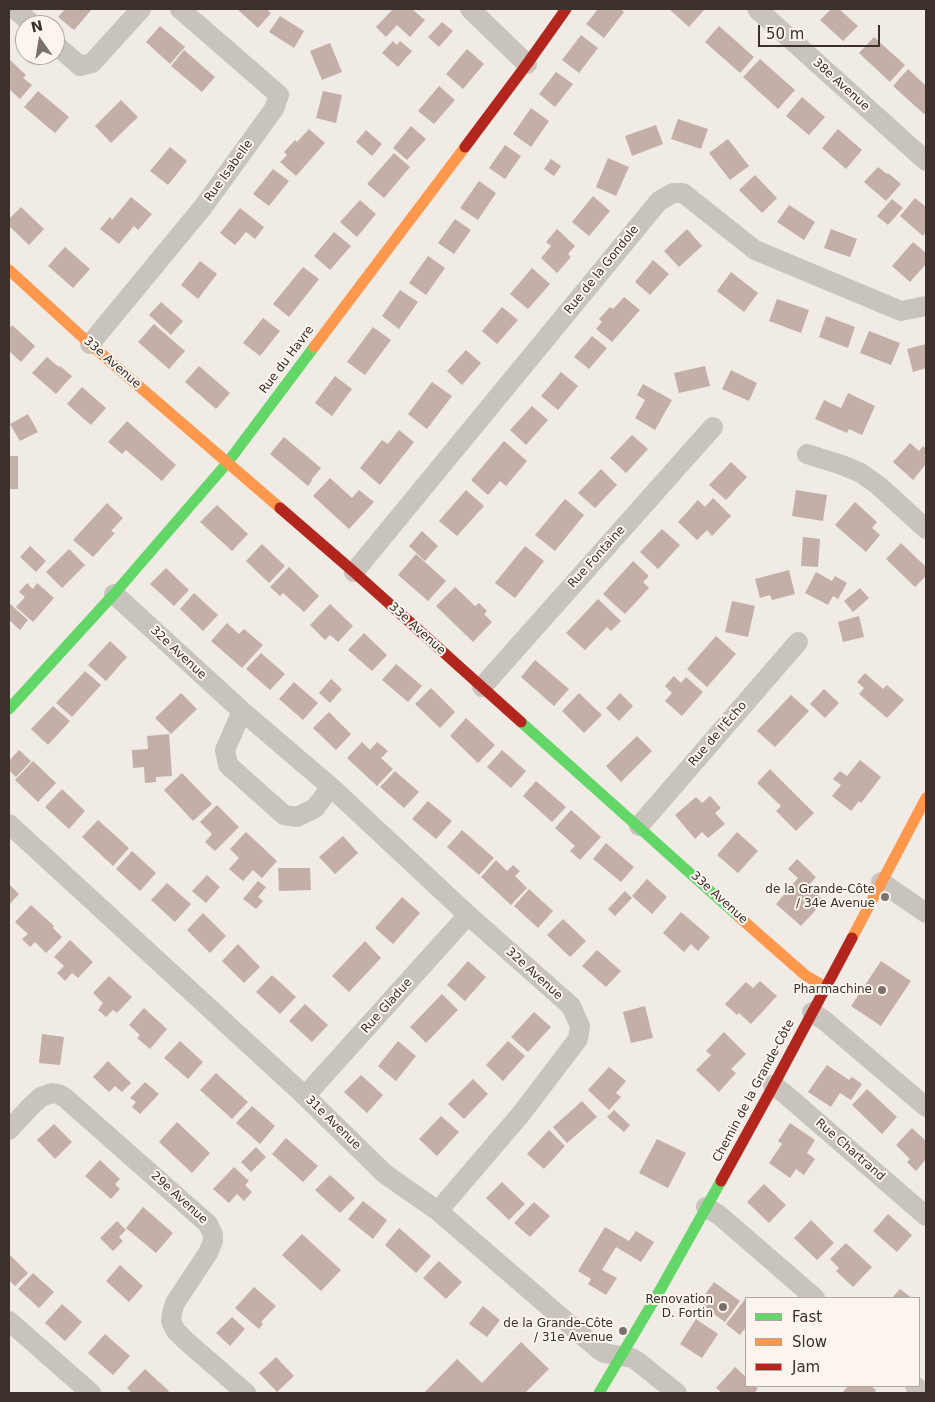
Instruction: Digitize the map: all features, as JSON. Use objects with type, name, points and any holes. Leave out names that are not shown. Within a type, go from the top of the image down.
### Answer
[{"type":"street","points":[[65,53],[80,66],[92,63],[141,9]]},
{"type":"street","name":"Rue Isabelle","points":[[90,344],[203,207],[274,109],[279,95],[180,9]]},
{"type":"street","points":[[470,9],[527,64]]},
{"type":"street","name":"Rue du Havre","points":[[9,709],[114,594],[228,462],[527,64],[566,9]]},
{"type":"street","name":"38e Avenue","points":[[757,9],[926,161]]},
{"type":"street","name":"Rue de la Gondole","points":[[354,572],[659,201],[673,193],[683,193],[755,250],[901,311],[926,306]]},
{"type":"street","name":"33e Avenue","points":[[9,270],[90,344],[354,572],[791,963],[811,979],[825,987]]},
{"type":"street","name":"Rue Fontaine","points":[[482,687],[713,427]]},
{"type":"street","points":[[807,454],[861,473],[879,486],[926,529]]},
{"type":"street","name":"32e Avenue","points":[[114,594],[242,712],[331,787],[468,916],[570,1006],[580,1026],[578,1040],[521,1114],[438,1211]]},
{"type":"street","name":"Rue de l'Écho","points":[[639,826],[798,642]]},
{"type":"street","points":[[242,712],[225,750],[228,764],[284,815],[297,817],[315,808],[331,787]]},
{"type":"street","name":"Chemin de la Grande-Côte","points":[[598,1393],[706,1207],[926,798]]},
{"type":"street","name":"31e Avenue","points":[[9,824],[305,1096],[385,1174],[438,1211],[598,1349],[604,1353],[637,1361],[677,1393]]},
{"type":"street","points":[[881,882],[926,914]]},
{"type":"street","name":"Rue Gladue","points":[[305,1096],[468,916]]},
{"type":"street","points":[[812,1012],[826,1021],[926,1107]]},
{"type":"street","name":"Rue Chartrand","points":[[773,1085],[926,1216]]},
{"type":"street","name":"29e Avenue","points":[[9,1130],[41,1097],[52,1093],[58,1094],[64,1097],[208,1224],[213,1235],[213,1241],[208,1253],[175,1303],[171,1321],[186,1341],[246,1393]]},
{"type":"street","points":[[706,1207],[719,1215],[814,1297]]},
{"type":"street","points":[[9,1321],[92,1393]]},
{"type":"building","points":[[65,9],[92,9],[74,30],[65,23],[65,15],[60,15]]},
{"type":"building","points":[[237,9],[266,9],[271,13],[258,28]]},
{"type":"building","points":[[393,9],[412,9],[425,20],[410,37],[397,25],[386,37],[376,27]]},
{"type":"building","points":[[598,9],[620,9],[624,12],[604,38],[586,24]]},
{"type":"building","points":[[669,9],[703,9],[704,10],[689,27]]},
{"type":"building","points":[[831,9],[839,9],[858,26],[843,41],[820,20]]},
{"type":"building","points":[[280,16],[304,31],[294,48],[269,32]]},
{"type":"building","points":[[442,22],[453,31],[439,47],[428,37]]},
{"type":"building","points":[[160,26],[185,47],[170,64],[146,42]]},
{"type":"building","points":[[719,26],[754,57],[740,73],[705,42]]},
{"type":"building","points":[[581,35],[598,48],[579,73],[562,60]]},
{"type":"building","points":[[874,37],[905,65],[890,82],[859,53]]},
{"type":"building","points":[[393,41],[397,45],[400,41],[412,51],[398,67],[382,53]]},
{"type":"building","points":[[330,43],[342,72],[322,80],[310,51]]},
{"type":"building","points":[[467,49],[484,64],[463,89],[446,74]]},
{"type":"building","points":[[184,50],[215,77],[202,92],[171,66]]},
{"type":"building","points":[[9,59],[26,75],[23,78],[32,85],[20,99],[9,89]]},
{"type":"building","points":[[760,59],[795,90],[778,109],[743,77]]},
{"type":"building","points":[[908,69],[926,86],[926,111],[924,114],[893,86]]},
{"type":"building","points":[[556,72],[573,84],[555,107],[539,94]]},
{"type":"building","points":[[439,86],[455,100],[434,124],[418,111]]},
{"type":"building","points":[[38,91],[69,117],[55,133],[24,107]]},
{"type":"building","points":[[323,91],[342,95],[336,123],[316,118]]},
{"type":"building","points":[[802,97],[825,117],[809,135],[786,116]]},
{"type":"building","points":[[121,100],[138,117],[111,143],[95,126]]},
{"type":"building","points":[[531,108],[549,121],[531,147],[513,134]]},
{"type":"building","points":[[678,119],[708,129],[701,149],[671,139]]},
{"type":"building","points":[[656,125],[663,144],[632,156],[625,136]]},
{"type":"building","points":[[411,126],[426,139],[407,160],[393,148]]},
{"type":"building","points":[[309,129],[325,143],[296,176],[280,162],[287,155],[284,152]]},
{"type":"building","points":[[838,129],[862,150],[846,169],[822,148]]},
{"type":"building","points":[[366,130],[382,144],[372,156],[356,142]]},
{"type":"building","points":[[728,139],[749,166],[730,180],[709,153]]},
{"type":"building","points":[[505,145],[521,156],[505,179],[489,168]]},
{"type":"building","points":[[170,147],[187,161],[168,185],[150,171]]},
{"type":"building","points":[[394,153],[410,167],[384,198],[367,184]]},
{"type":"building","points":[[608,158],[629,167],[616,196],[596,187]]},
{"type":"building","points":[[551,159],[561,166],[554,176],[544,169]]},
{"type":"building","points":[[878,167],[901,184],[886,201],[864,182]]},
{"type":"building","points":[[273,169],[289,181],[269,206],[253,194]]},
{"type":"building","points":[[755,175],[777,198],[762,213],[739,190]]},
{"type":"building","points":[[479,181],[496,193],[478,220],[460,208]]},
{"type":"building","points":[[593,196],[610,211],[589,236],[572,222]]},
{"type":"building","points":[[131,197],[152,214],[138,230],[134,226],[119,244],[100,229],[110,217],[112,220]]},
{"type":"building","points":[[915,198],[926,207],[926,232],[923,236],[900,216]]},
{"type":"building","points":[[892,199],[903,208],[888,225],[877,216]]},
{"type":"building","points":[[360,200],[376,214],[357,237],[340,222]]},
{"type":"building","points":[[789,205],[815,222],[804,240],[777,222]]},
{"type":"building","points":[[21,207],[44,229],[29,245],[9,226],[9,219]]},
{"type":"building","points":[[240,208],[264,227],[255,239],[246,232],[235,245],[220,233]]},
{"type":"building","points":[[455,219],[471,230],[454,254],[438,243]]},
{"type":"building","points":[[557,229],[575,246],[568,254],[571,257],[557,273],[541,258],[551,246],[546,242]]},
{"type":"building","points":[[687,229],[702,246],[679,267],[664,251]]},
{"type":"building","points":[[831,229],[857,239],[850,257],[824,248]]},
{"type":"building","points":[[334,232],[351,246],[330,270],[314,256]]},
{"type":"building","points":[[913,242],[926,253],[926,264],[910,282],[892,266]]},
{"type":"building","points":[[65,247],[90,269],[73,288],[48,266]]},
{"type":"building","points":[[428,256],[445,268],[426,295],[409,283]]},
{"type":"building","points":[[653,260],[669,274],[650,295],[635,282]]},
{"type":"building","points":[[200,261],[217,274],[198,299],[181,285]]},
{"type":"building","points":[[303,267],[319,279],[289,317],[273,304]]},
{"type":"building","points":[[532,268],[550,284],[528,309],[510,294]]},
{"type":"building","points":[[731,272],[758,293],[744,312],[717,291]]},
{"type":"building","points":[[400,290],[418,302],[399,329],[382,316]]},
{"type":"building","points":[[624,297],[640,310],[612,342],[596,329],[602,322],[599,319],[610,307],[613,309]]},
{"type":"building","points":[[777,299],[809,310],[801,333],[769,321]]},
{"type":"building","points":[[161,302],[183,321],[171,335],[149,315]]},
{"type":"building","points":[[502,307],[518,320],[497,344],[482,331]]},
{"type":"building","points":[[826,316],[855,327],[848,348],[819,337]]},
{"type":"building","points":[[263,318],[280,331],[260,356],[243,343]]},
{"type":"building","points":[[154,324],[185,351],[169,369],[138,342]]},
{"type":"building","points":[[12,325],[35,346],[21,362],[9,351],[9,329]]},
{"type":"building","points":[[373,327],[391,340],[365,375],[347,362]]},
{"type":"building","points":[[869,331],[900,343],[891,365],[860,353]]},
{"type":"building","points":[[592,336],[607,348],[589,369],[574,357]]},
{"type":"building","points":[[926,344],[926,368],[913,372],[907,349]]},
{"type":"building","points":[[466,350],[481,363],[462,385],[447,371]]},
{"type":"building","points":[[47,357],[72,376],[56,394],[32,373]]},
{"type":"building","points":[[199,366],[230,393],[216,409],[185,382]]},
{"type":"building","points":[[705,366],[710,386],[679,393],[674,373]]},
{"type":"building","points":[[731,370],[757,383],[749,401],[722,389]]},
{"type":"building","points":[[561,372],[578,386],[558,410],[541,396]]},
{"type":"building","points":[[335,376],[352,389],[332,416],[315,403]]},
{"type":"building","points":[[432,382],[452,396],[427,429],[408,414]]},
{"type":"building","points":[[643,384],[672,400],[655,430],[635,418],[645,400],[637,395]]},
{"type":"building","points":[[82,387],[106,408],[91,425],[67,404]]},
{"type":"building","points":[[848,393],[875,406],[862,435],[849,429],[847,433],[815,419],[824,400],[841,408]]},
{"type":"building","points":[[532,406],[548,420],[526,445],[510,430]]},
{"type":"building","points":[[28,414],[38,432],[20,441],[10,424]]},
{"type":"building","points":[[127,421],[176,465],[162,481],[126,450],[122,454],[108,442]]},
{"type":"building","points":[[399,430],[414,442],[380,485],[360,468],[382,440],[388,444]]},
{"type":"building","points":[[632,435],[648,449],[626,473],[610,458]]},
{"type":"building","points":[[284,437],[321,468],[308,486],[270,454]]},
{"type":"building","points":[[504,441],[527,461],[506,486],[500,481],[488,495],[471,480]]},
{"type":"building","points":[[910,443],[919,451],[923,446],[926,449],[924,456],[926,457],[926,464],[913,480],[893,462]]},
{"type":"building","points":[[9,456],[18,456],[18,489],[9,489]]},
{"type":"building","points":[[731,462],[747,477],[726,500],[709,485]]},
{"type":"building","points":[[601,469],[617,485],[595,508],[578,493]]},
{"type":"building","points":[[330,478],[352,498],[359,490],[374,502],[349,529],[313,496]]},
{"type":"building","points":[[466,490],[484,506],[457,536],[439,521]]},
{"type":"building","points":[[796,490],[827,495],[823,521],[792,516]]},
{"type":"building","points":[[713,498],[731,516],[712,536],[707,530],[697,540],[678,522],[698,500],[705,507]]},
{"type":"building","points":[[565,499],[584,515],[555,551],[535,535]]},
{"type":"building","points":[[855,502],[877,522],[872,528],[880,535],[866,552],[835,525]]},
{"type":"building","points":[[107,503],[123,518],[111,531],[115,533],[93,557],[73,540]]},
{"type":"building","points":[[217,505],[248,534],[232,551],[200,522]]},
{"type":"building","points":[[662,529],[680,545],[658,569],[640,552]]},
{"type":"building","points":[[422,531],[438,546],[425,561],[409,546]]},
{"type":"building","points":[[803,537],[820,539],[818,567],[801,566]]},
{"type":"building","points":[[901,543],[926,567],[926,576],[915,587],[886,559]]},
{"type":"building","points":[[262,544],[285,566],[269,583],[246,561]]},
{"type":"building","points":[[30,546],[46,561],[36,572],[20,557]]},
{"type":"building","points":[[525,546],[544,561],[515,598],[495,583]]},
{"type":"building","points":[[69,549],[85,565],[62,588],[46,572]]},
{"type":"building","points":[[416,554],[446,581],[428,601],[398,575]]},
{"type":"building","points":[[633,561],[649,576],[643,582],[649,588],[625,614],[603,594]]},
{"type":"building","points":[[289,567],[319,596],[304,612],[283,593],[280,596],[270,587]]},
{"type":"building","points":[[166,568],[189,590],[174,606],[150,584]]},
{"type":"building","points":[[789,570],[795,594],[772,600],[770,595],[760,598],[755,579]]},
{"type":"building","points":[[816,572],[832,581],[835,576],[847,583],[838,599],[833,596],[828,605],[805,593]]},
{"type":"building","points":[[27,583],[33,589],[37,583],[54,598],[33,622],[16,607],[25,597],[19,592]]},
{"type":"building","points":[[455,587],[475,606],[479,603],[487,611],[484,614],[492,622],[473,642],[436,606]]},
{"type":"building","points":[[860,588],[869,598],[853,612],[844,601]]},
{"type":"building","points":[[194,593],[218,615],[203,631],[180,609]]},
{"type":"building","points":[[598,599],[621,621],[611,631],[607,627],[585,650],[566,633]]},
{"type":"building","points":[[732,601],[755,606],[748,637],[725,632]]},
{"type":"building","points":[[9,603],[28,620],[20,630],[9,620]]},
{"type":"building","points":[[330,604],[353,626],[338,642],[330,635],[325,640],[310,625]]},
{"type":"building","points":[[859,616],[864,637],[843,642],[838,622]]},
{"type":"building","points":[[227,623],[239,634],[244,629],[263,645],[242,668],[211,641]]},
{"type":"building","points":[[364,633],[387,655],[372,671],[348,650]]},
{"type":"building","points":[[716,636],[736,654],[707,687],[687,669]]},
{"type":"building","points":[[110,641],[127,657],[106,681],[88,665]]},
{"type":"building","points":[[261,653],[285,674],[270,690],[246,669]]},
{"type":"building","points":[[535,660],[569,689],[554,706],[521,677]]},
{"type":"building","points":[[396,664],[422,686],[408,702],[382,680]]},
{"type":"building","points":[[85,671],[101,685],[72,717],[56,703]]},
{"type":"building","points":[[865,673],[883,689],[887,685],[904,700],[887,718],[859,694],[864,688],[857,682]]},
{"type":"building","points":[[674,676],[681,683],[686,677],[703,692],[682,716],[665,701],[672,693],[665,686]]},
{"type":"building","points":[[331,679],[342,689],[330,703],[319,693]]},
{"type":"building","points":[[294,682],[318,703],[303,720],[279,699]]},
{"type":"building","points":[[431,688],[455,712],[440,728],[415,704]]},
{"type":"building","points":[[824,689],[839,703],[825,718],[810,704]]},
{"type":"building","points":[[181,693],[197,709],[171,734],[155,718]]},
{"type":"building","points":[[579,693],[602,715],[584,733],[562,711]]},
{"type":"building","points":[[620,693],[633,706],[619,721],[606,708]]},
{"type":"building","points":[[791,695],[809,711],[775,747],[757,731]]},
{"type":"building","points":[[53,706],[70,721],[48,745],[31,729]]},
{"type":"building","points":[[329,712],[351,734],[336,750],[313,728]]},
{"type":"building","points":[[466,718],[495,745],[478,763],[450,736]]},
{"type":"building","points":[[169,734],[172,776],[156,777],[156,782],[145,783],[144,767],[133,768],[132,750],[148,749],[147,736]]},
{"type":"building","points":[[637,736],[652,751],[621,782],[606,766]]},
{"type":"building","points":[[362,742],[370,750],[377,742],[388,751],[381,758],[393,769],[377,786],[347,758]]},
{"type":"building","points":[[19,750],[31,761],[16,777],[9,770],[9,761]]},
{"type":"building","points":[[502,750],[526,771],[511,788],[487,767]]},
{"type":"building","points":[[860,760],[881,777],[861,803],[859,801],[851,811],[832,796],[841,785],[833,779],[840,771],[847,776]]},
{"type":"building","points":[[33,761],[56,783],[38,802],[15,780]]},
{"type":"building","points":[[770,769],[814,813],[796,831],[776,811],[781,806],[757,783]]},
{"type":"building","points":[[395,771],[419,792],[404,808],[380,787]]},
{"type":"building","points":[[182,773],[212,804],[193,821],[164,790]]},
{"type":"building","points":[[536,781],[566,807],[552,822],[523,796]]},
{"type":"building","points":[[62,789],[85,811],[69,829],[45,807]]},
{"type":"building","points":[[710,796],[721,808],[715,813],[725,824],[708,838],[702,832],[695,839],[675,815],[696,797],[702,803]]},
{"type":"building","points":[[428,801],[452,821],[436,839],[412,819]]},
{"type":"building","points":[[217,805],[239,827],[215,851],[205,842],[212,834],[200,822]]},
{"type":"building","points":[[571,810],[601,837],[580,860],[570,851],[575,846],[555,828]]},
{"type":"building","points":[[98,820],[129,848],[113,866],[82,837]]},
{"type":"building","points":[[462,830],[494,858],[479,875],[447,847]]},
{"type":"building","points":[[246,832],[277,861],[262,878],[253,870],[243,881],[229,869],[239,858],[230,849]]},
{"type":"building","points":[[737,832],[758,851],[738,873],[717,855]]},
{"type":"building","points":[[343,836],[358,853],[335,874],[319,857]]},
{"type":"building","points":[[606,843],[634,867],[621,882],[593,859]]},
{"type":"building","points":[[132,851],[156,873],[140,891],[116,869]]},
{"type":"building","points":[[797,859],[816,877],[808,886],[824,901],[801,926],[776,904],[798,878],[788,869]]},
{"type":"building","points":[[496,860],[507,871],[513,865],[520,871],[515,876],[527,888],[511,905],[481,877]]},
{"type":"building","points":[[278,868],[310,868],[311,890],[279,891]]},
{"type":"building","points":[[207,875],[220,887],[206,903],[192,891]]},
{"type":"building","points":[[647,879],[667,897],[652,914],[632,896]]},
{"type":"building","points":[[258,881],[266,887],[258,897],[263,901],[256,909],[243,899]]},
{"type":"building","points":[[167,883],[191,904],[175,922],[151,900]]},
{"type":"building","points":[[9,884],[19,894],[9,905]]},
{"type":"building","points":[[529,889],[553,911],[538,928],[514,906]]},
{"type":"building","points":[[625,891],[632,898],[615,916],[608,909]]},
{"type":"building","points":[[402,897],[420,913],[393,944],[375,928]]},
{"type":"building","points":[[31,905],[54,926],[53,928],[62,937],[46,953],[35,942],[30,947],[22,939],[28,934],[15,922]]},
{"type":"building","points":[[681,912],[710,937],[698,951],[691,944],[684,952],[663,933]]},
{"type":"building","points":[[203,913],[226,936],[210,953],[187,930]]},
{"type":"building","points":[[563,919],[586,941],[570,957],[547,935]]},
{"type":"building","points":[[70,940],[93,962],[78,978],[72,973],[65,981],[57,973],[64,966],[54,957]]},
{"type":"building","points":[[365,941],[381,958],[349,992],[332,976]]},
{"type":"building","points":[[238,944],[260,967],[244,983],[222,961]]},
{"type":"building","points":[[597,950],[621,971],[606,987],[582,966]]},
{"type":"building","points":[[468,961],[486,977],[465,1001],[447,985]]},
{"type":"building","points":[[881,961],[911,981],[881,1026],[851,1006]]},
{"type":"building","points":[[272,975],[296,997],[280,1014],[256,992]]},
{"type":"building","points":[[109,976],[132,997],[117,1013],[113,1010],[106,1017],[98,1010],[103,1003],[93,993]]},
{"type":"building","points":[[760,981],[777,996],[751,1024],[725,1004],[746,982],[753,988]]},
{"type":"building","points":[[442,994],[458,1010],[426,1043],[410,1027]]},
{"type":"building","points":[[305,1004],[328,1025],[312,1042],[289,1021]]},
{"type":"building","points":[[645,1006],[653,1038],[631,1043],[623,1012]]},
{"type":"building","points":[[144,1008],[167,1029],[150,1049],[137,1038],[140,1035],[129,1025]]},
{"type":"building","points":[[534,1012],[551,1027],[528,1052],[511,1037]]},
{"type":"building","points":[[724,1032],[746,1054],[731,1069],[736,1073],[719,1092],[696,1070],[711,1055],[706,1051]]},
{"type":"building","points":[[42,1034],[64,1037],[60,1065],[39,1063]]},
{"type":"building","points":[[180,1041],[203,1062],[188,1079],[164,1058]]},
{"type":"building","points":[[398,1041],[416,1056],[396,1081],[378,1066]]},
{"type":"building","points":[[508,1041],[525,1056],[503,1081],[486,1065]]},
{"type":"building","points":[[108,1061],[131,1083],[122,1092],[115,1086],[109,1092],[93,1077]]},
{"type":"building","points":[[827,1065],[849,1080],[852,1077],[862,1084],[851,1100],[840,1093],[831,1107],[808,1092]]},
{"type":"building","points":[[609,1067],[626,1081],[616,1093],[621,1097],[609,1110],[588,1090]]},
{"type":"building","points":[[216,1073],[248,1102],[232,1119],[200,1090]]},
{"type":"building","points":[[361,1075],[383,1095],[367,1113],[344,1092]]},
{"type":"building","points":[[473,1079],[488,1094],[464,1119],[448,1104]]},
{"type":"building","points":[[145,1082],[159,1094],[140,1114],[132,1107],[136,1102],[130,1098]]},
{"type":"building","points":[[867,1089],[897,1117],[882,1134],[852,1105]]},
{"type":"building","points":[[582,1101],[597,1117],[567,1143],[553,1127]]},
{"type":"building","points":[[252,1106],[275,1126],[260,1144],[236,1123]]},
{"type":"building","points":[[614,1110],[630,1125],[624,1132],[607,1117]]},
{"type":"building","points":[[441,1116],[459,1132],[437,1156],[419,1139]]},
{"type":"building","points":[[177,1122],[210,1153],[192,1173],[159,1142]]},
{"type":"building","points":[[790,1123],[815,1140],[807,1153],[815,1159],[804,1175],[796,1169],[790,1178],[769,1163],[782,1144],[778,1141]]},
{"type":"building","points":[[54,1124],[72,1142],[55,1159],[37,1140]]},
{"type":"building","points":[[912,1128],[926,1141],[926,1159],[916,1171],[907,1162],[910,1159],[896,1145]]},
{"type":"building","points":[[549,1130],[565,1146],[544,1169],[527,1154]]},
{"type":"building","points":[[286,1138],[318,1166],[303,1182],[272,1154]]},
{"type":"building","points":[[657,1139],[686,1153],[668,1188],[639,1173]]},
{"type":"building","points":[[256,1147],[266,1157],[251,1172],[241,1162]]},
{"type":"building","points":[[100,1160],[120,1179],[115,1184],[120,1189],[111,1199],[85,1176]]},
{"type":"building","points":[[234,1167],[249,1181],[245,1185],[252,1192],[244,1201],[237,1194],[229,1203],[213,1189]]},
{"type":"building","points":[[330,1175],[355,1198],[340,1213],[315,1190]]},
{"type":"building","points":[[502,1182],[525,1204],[509,1220],[486,1198]]},
{"type":"building","points":[[764,1184],[786,1205],[769,1223],[747,1202]]},
{"type":"building","points":[[363,1201],[387,1220],[373,1239],[348,1219]]},
{"type":"building","points":[[534,1202],[550,1216],[530,1237],[514,1223]]},
{"type":"building","points":[[143,1207],[173,1233],[156,1253],[126,1228]]},
{"type":"building","points":[[888,1214],[912,1235],[897,1252],[873,1231]]},
{"type":"building","points":[[811,1220],[834,1243],[817,1260],[794,1238]]},
{"type":"building","points":[[117,1221],[126,1230],[119,1237],[123,1241],[113,1251],[100,1238]]},
{"type":"building","points":[[605,1227],[629,1241],[636,1231],[654,1242],[641,1262],[616,1247],[602,1270],[617,1278],[606,1295],[588,1284],[591,1279],[578,1271]]},
{"type":"building","points":[[399,1228],[431,1256],[416,1273],[385,1245]]},
{"type":"building","points":[[302,1234],[341,1270],[321,1291],[282,1255]]},
{"type":"building","points":[[846,1243],[872,1267],[853,1287],[836,1271],[839,1268],[830,1259]]},
{"type":"building","points":[[9,1254],[28,1273],[15,1286],[9,1280]]},
{"type":"building","points":[[439,1261],[462,1282],[446,1299],[423,1278]]},
{"type":"building","points":[[120,1265],[143,1286],[129,1302],[106,1281]]},
{"type":"building","points":[[33,1273],[54,1292],[39,1308],[18,1289]]},
{"type":"building","points":[[714,1282],[740,1301],[725,1322],[699,1303]]},
{"type":"building","points":[[254,1287],[276,1306],[261,1322],[263,1324],[259,1329],[235,1308]]},
{"type":"building","points":[[900,1289],[911,1297],[893,1297]]},
{"type":"building","points":[[745,1299],[745,1328],[740,1335],[726,1324]]},
{"type":"building","points":[[62,1304],[82,1322],[65,1341],[45,1323]]},
{"type":"building","points":[[483,1306],[500,1320],[487,1337],[469,1324]]},
{"type":"building","points":[[232,1317],[245,1329],[230,1346],[216,1333]]},
{"type":"building","points":[[696,1319],[718,1334],[702,1358],[680,1344]]},
{"type":"building","points":[[105,1334],[130,1356],[113,1375],[88,1353]]},
{"type":"building","points":[[521,1342],[549,1369],[525,1393],[424,1393],[457,1359],[482,1383]]},
{"type":"building","points":[[276,1357],[294,1376],[277,1392],[259,1373]]},
{"type":"building","points":[[735,1367],[745,1376],[745,1387],[756,1387],[758,1389],[754,1393],[722,1393],[716,1388]]},
{"type":"building","points":[[145,1369],[169,1391],[167,1393],[132,1393],[127,1388]]},
{"type":"building","points":[[847,1387],[872,1387],[876,1390],[874,1393],[842,1393]]},
{"type":"traffic: fast","points":[[9,709],[114,594],[228,462],[314,347]]},
{"type":"traffic: fast","points":[[521,722],[739,917]]},
{"type":"traffic: fast","points":[[599,1393],[659,1292],[721,1181]]},
{"type":"traffic: slow","points":[[314,347],[465,147]]},
{"type":"traffic: slow","points":[[9,270],[90,344],[280,508]]},
{"type":"traffic: slow","points":[[852,938],[926,798]]},
{"type":"traffic: slow","points":[[739,917],[805,975],[825,987]]},
{"type":"traffic: jam","points":[[465,147],[566,9]]},
{"type":"traffic: jam","points":[[280,508],[521,722]]},
{"type":"traffic: jam","points":[[721,1181],[852,938]]},
{"type":"place","name":"de la Grande-Côte / 34e Avenue","points":[[885,897]]},
{"type":"place","name":"Pharmachine","points":[[882,990]]},
{"type":"place","name":"Renovation D. Fortin","points":[[723,1307]]},
{"type":"place","name":"de la Grande-Côte / 31e Avenue","points":[[623,1331]]}]
